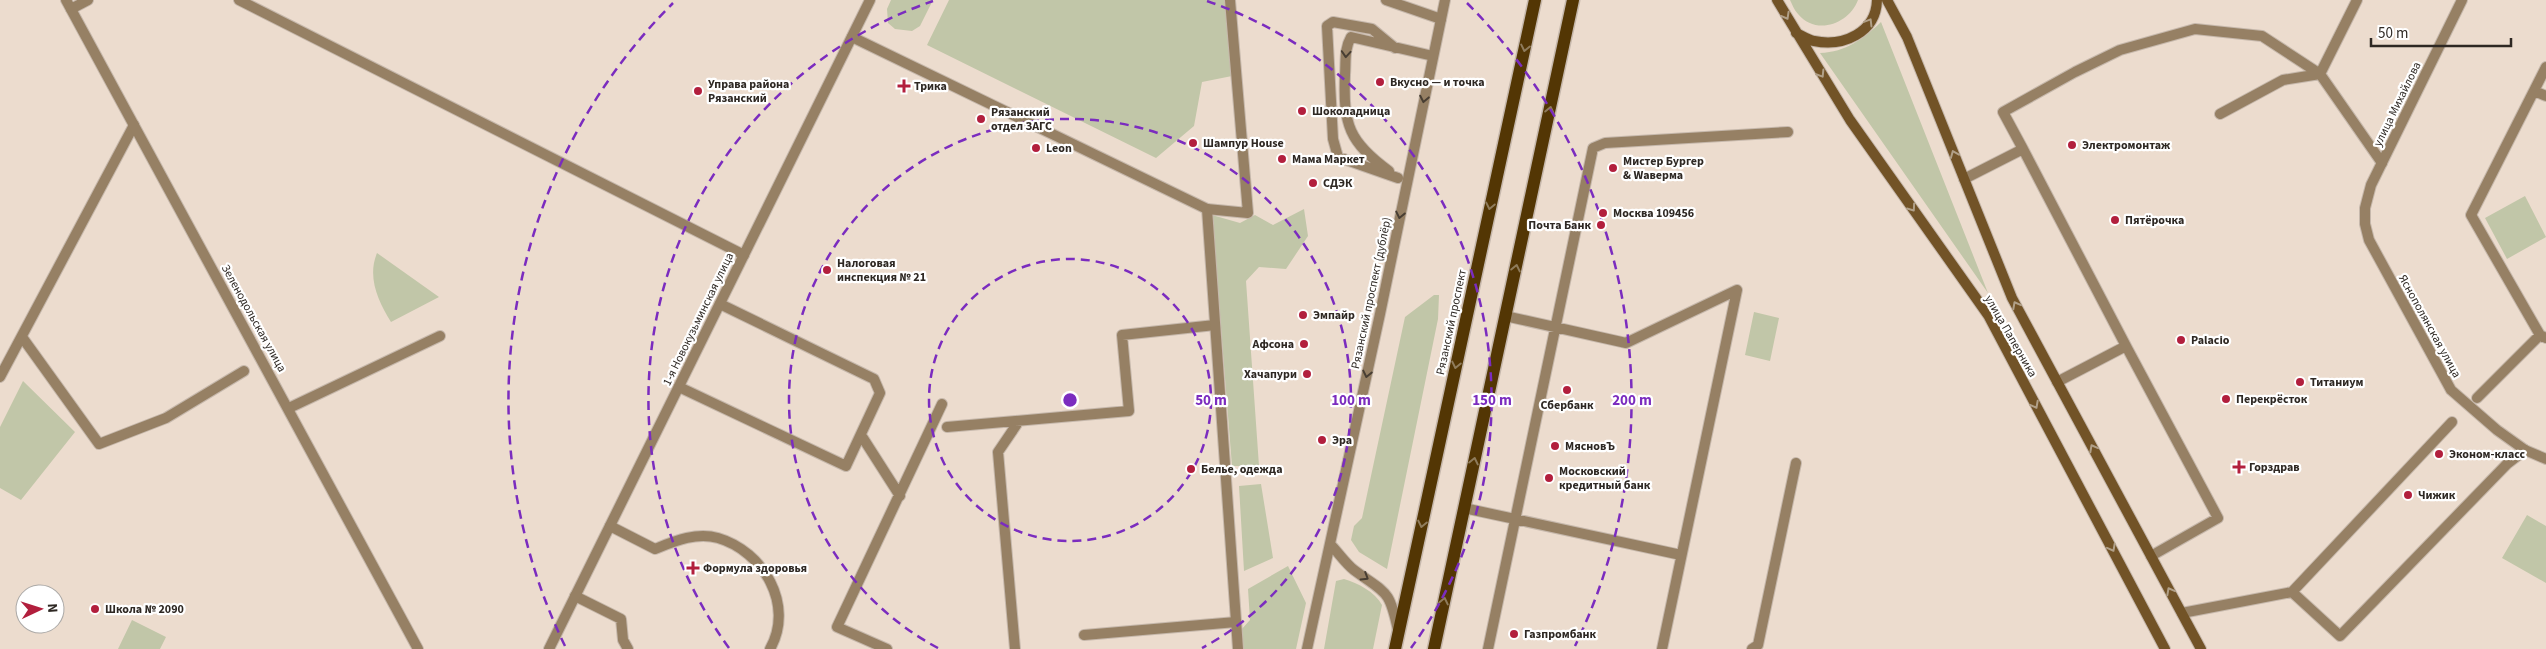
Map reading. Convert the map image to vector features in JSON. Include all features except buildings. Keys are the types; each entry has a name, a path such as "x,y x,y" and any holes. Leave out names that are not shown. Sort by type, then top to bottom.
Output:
{"main road":[{"name":"Рязанский проспект","path":"1395,649 1535,0"},
{"path":"1434,649 1573,0"},
{"name":"улица Паперника","path":"1777,0 1850,120 1988,316 2165,649"},
{"path":"1795,32 1813,41 1837,42 1854,37 1869,25 1877,0"},
{"name":"улица Паперника","path":"1887,0 1907,37 2012,298 2201,649"}],"street":[{"path":"69,5 88,0"},
{"path":"239,0 744,255"},
{"name":"1-я Новокузьминская улица","path":"549,649 870,0"},
{"path":"852,37 1207,209 1248,213 1230,0"},
{"path":"1386,0 1441,18"},
{"name":"Рязанский проспект (дублёр)","path":"1307,649 1403,180 1445,0"},
{"path":"2320,74 2357,0"},
{"name":"улица Михайлова","path":"2369,192 2462,0"},
{"name":"Зеленодольская улица","path":"69,5 418,649"},
{"path":"1395,48 1372,29 1333,22 1327,26 1333,139 1338,157 1403,180"},
{"path":"2151,556 2218,518 2003,112 2120,50 2195,29 2262,36 2320,74 2382,163"},
{"path":"1403,180 1366,154 1348,127 1344,94 1346,46 1352,37 1433,56"},
{"path":"2477,398 2543,337 2471,215 2546,67"},
{"path":"2220,114 2283,80 2320,74"},
{"path":"2534,90 2546,96"},
{"path":"0,377 134,125"},
{"path":"1488,649 1593,148 1605,143 1788,132"},
{"path":"1964,179 2023,149"},
{"name":"Яснополянская улица","path":"2369,192 2365,216 2369,240 2451,390 2468,407 2525,450 2546,459"},
{"path":"1207,209 1238,649"},
{"path":"1505,316 1626,343 1737,290 1662,649"},
{"path":"679,387 846,466 880,394 874,379 720,304"},
{"path":"948,427 1129,411 1122,335 1215,324"},
{"path":"289,408 440,336"},
{"path":"22,337 99,444 166,418 244,371"},
{"path":"2057,382 2126,346"},
{"path":"887,649 838,627 942,404"},
{"path":"1015,649 998,452 1019,421"},
{"path":"2182,613 2292,592 2452,422"},
{"path":"861,435 900,496"},
{"path":"2292,592 2340,636 2525,450"},
{"path":"1752,649 1758,645 1796,463"},
{"path":"1464,508 1682,555"},
{"path":"610,526 655,549 689,536 716,537 742,548 762,567 775,591 779,614 775,641 770,649"},
{"path":"1330,544 1353,569 1377,585 1387,595 1393,609 1398,633"},
{"path":"575,596 621,619 623,640 628,649"},
{"path":"1084,635 1236,622"}],"green space":[{"path":"891,0 933,0 920,26 912,31 895,29 888,23 887,9"},
{"path":"949,0 1224,0 1229,12 1232,76 1202,82 1194,126 1156,158 927,45"},
{"path":"1790,0 1858,0 1854,8 1840,21 1823,26 1805,21 1794,9"},
{"path":"1881,22 1988,293 1820,53 1838,50 1854,44"},
{"path":"2525,196 2546,237 2507,259 2485,218"},
{"path":"1304,209 1308,236 1286,269 1259,267 1246,281 1259,466 1232,466 1212,215 1240,223 1255,215 1273,225"},
{"path":"377,253 439,297 391,322 375,289 373,271"},
{"path":"1434,295 1439,295 1438,319 1387,569 1359,552 1351,540 1354,526 1362,518 1405,317"},
{"path":"1754,312 1779,318 1770,361 1745,355"},
{"path":"23,381 75,432 21,500 0,488 0,427"},
{"path":"1261,484 1273,558 1244,571 1239,486"},
{"path":"2527,515 2546,526 2546,583 2502,558"},
{"path":"1288,566 1306,603 1296,649 1242,649 1240,631 1250,620 1248,589"},
{"path":"1344,579 1366,589 1382,605 1373,649 1324,649 1336,581"},
{"path":"132,620 166,637 160,649 118,649"}],"place":[{"name":"Вкусно — и точка","path":"1380,82"},
{"name":"Трика","path":"904,86"},
{"name":"Управа района Рязанский","path":"698,91"},
{"name":"Шоколадница","path":"1302,111"},
{"name":"Рязанский отдел ЗАГС","path":"981,119"},
{"name":"Шампур House","path":"1193,143"},
{"name":"Электромонтаж","path":"2072,145"},
{"name":"Leon","path":"1036,148"},
{"name":"Мама Маркет","path":"1282,159"},
{"name":"Мистер Бургер & Wаверма","path":"1613,168"},
{"name":"СДЭК","path":"1313,183"},
{"name":"Москва 109456","path":"1603,213"},
{"name":"Пятёрочка","path":"2115,220"},
{"name":"Почта Банк","path":"1601,225"},
{"name":"Налоговая инспекция № 21","path":"827,270"},
{"name":"Эмпайр","path":"1303,315"},
{"name":"Palacio","path":"2181,340"},
{"name":"Афсона","path":"1304,344"},
{"name":"Хачапури","path":"1307,374"},
{"name":"Титаниум","path":"2300,382"},
{"name":"Сбербанк","path":"1567,390"},
{"name":"Перекрёсток","path":"2226,399"},
{"name":"Эра","path":"1322,440"},
{"name":"МясновЪ","path":"1555,446"},
{"name":"Эконом-класс","path":"2439,454"},
{"name":"Горздрав","path":"2239,467"},
{"name":"Белье, одежда","path":"1191,469"},
{"name":"Московский кредитный банк","path":"1549,478"},
{"name":"Чижик","path":"2408,495"},
{"name":"Формула здоровья","path":"693,568"},
{"name":"Школа № 2090","path":"95,609"},
{"name":"Газпромбанк","path":"1514,634"}]}
